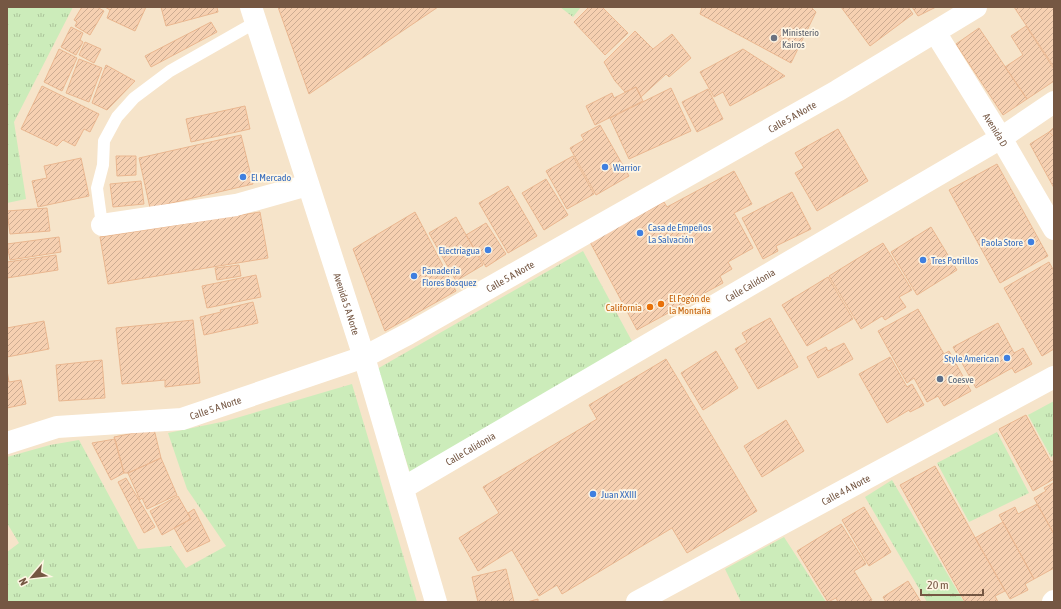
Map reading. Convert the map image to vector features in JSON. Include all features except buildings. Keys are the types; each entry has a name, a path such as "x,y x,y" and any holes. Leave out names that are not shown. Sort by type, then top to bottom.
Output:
{"street":[{"name":"Calle 5 A Norte","path":"7,443 57,426 182,419 364,357 415,330 830,95 976,7"},
{"name":"Avenida 5 A Norte","path":"254,15 364,357 436,602"},
{"name":"Avenida D","path":"935,32 1002,138 1054,229"},
{"name":"Calle Calidonia","path":"403,488 1002,138 1054,102"},
{"path":"102,224 236,205 308,185"},
{"name":"Calle 4 A Norte","path":"637,602 1054,377"}],"lane":[{"path":"102,224 97,188 104,165 104,141 117,117 134,98 170,71 254,15"}],"shaded area":[{"path":"7,7 1054,7 1054,602 7,602"}],"green space":[{"path":"7,7 73,7 14,122 26,199 7,203"},
{"path":"560,7 581,7 573,17"},
{"path":"583,251 634,345 411,476 377,369"},
{"path":"352,384 417,602 7,602 7,552 19,543 7,523 7,457 50,445 79,440 138,549 171,546 186,568 226,546 187,489 168,433 226,421"},
{"path":"1054,401 1054,455 1051,457 1028,415"},
{"path":"997,432 1029,493 969,522 937,463"},
{"path":"892,480 964,602 927,602 865,497"},
{"path":"784,537 826,602 741,602 725,569"}],"place":[{"name":"Ministerio Kairos","path":"774,38"},
{"name":"Warrior","path":"605,167"},
{"name":"El Mercado","path":"243,177"},
{"name":"Casa de Empeños La Salvación","path":"640,233"},
{"name":"Paola Store","path":"1031,242"},
{"name":"Electriagua","path":"488,250"},
{"name":"Tres Potrillos","path":"923,260"},
{"name":"Panadería Flores Bosquez","path":"414,276"},
{"name":"El Fogón de la Montaña","path":"661,304"},
{"name":"California","path":"650,307"},
{"name":"Style American","path":"1007,358"},
{"name":"Coesve","path":"940,379"},
{"name":"Juan XXIII","path":"593,494"}]}
